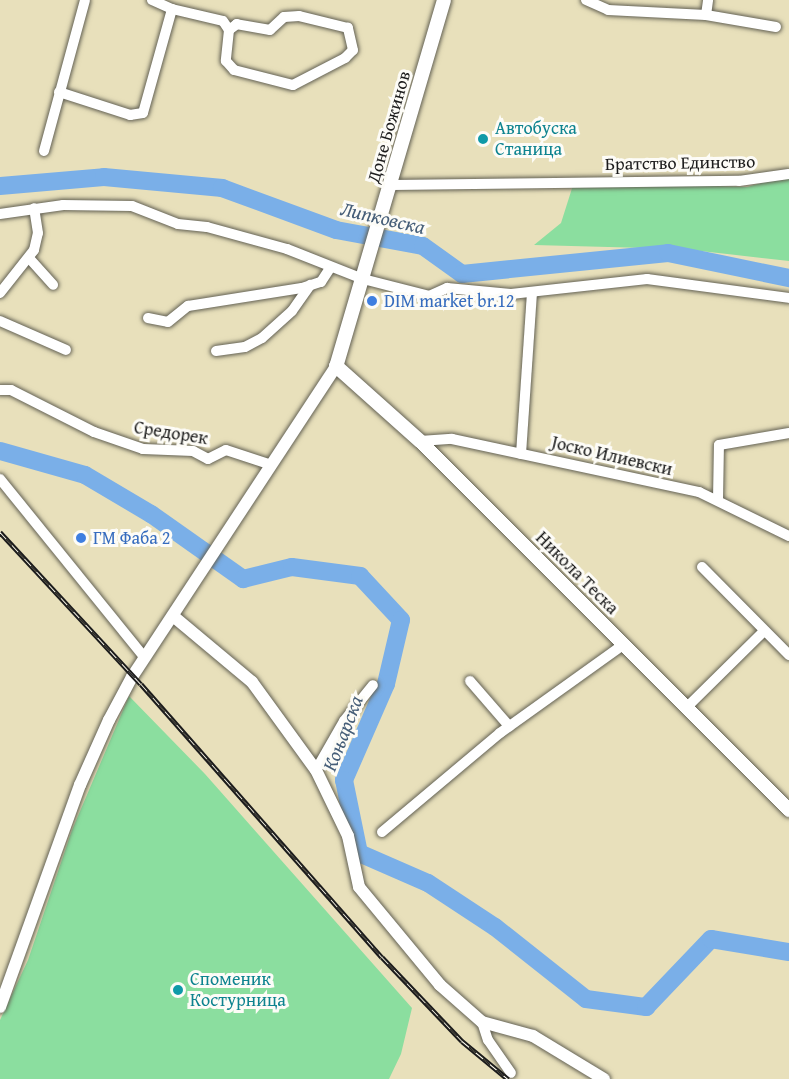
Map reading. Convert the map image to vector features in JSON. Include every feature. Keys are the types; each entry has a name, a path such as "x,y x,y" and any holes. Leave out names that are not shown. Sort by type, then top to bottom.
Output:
{"main road":[{"name":"Доне Божинов","path":"336,366 392,185 444,0"},
{"name":"Никола Теска","path":"336,366 420,441 686,708 786,803"}],"street":[{"path":"44,151 85,0"},
{"path":"152,0 172,9 223,21 230,30 226,61 234,70 293,85 345,58 353,50 348,28 330,21 291,15 270,30 243,24 230,30"},
{"path":"586,0 608,10 706,15 776,27"},
{"path":"706,15 708,0"},
{"path":"59,92 130,116 143,113 172,9"},
{"name":"Братство Единство","path":"392,185 739,181 789,174"},
{"path":"0,214 63,205 143,208 178,224 207,227 287,249 363,279 429,296 447,288 532,293 647,279 789,298"},
{"path":"0,293 29,258 38,233 34,208"},
{"path":"29,258 53,285"},
{"path":"148,318 168,322 188,306 269,295 321,282 330,267"},
{"path":"216,351 245,347 262,338 292,311 310,285"},
{"path":"521,454 532,293"},
{"path":"0,321 66,350"},
{"path":"0,1007 4,986 80,785 109,720 145,658 336,366"},
{"name":"Средорек","path":"0,390 11,390 94,432 143,449 193,451 208,459 226,450 272,465"},
{"path":"718,500 719,445 789,433"},
{"name":"Јоско Илиевски","path":"420,441 442,438 699,492 789,536"},
{"path":"0,479 145,658"},
{"path":"702,567 789,655"},
{"path":"173,616 252,682 316,770 348,836 359,887 440,985 482,1022 533,1036 604,1079"},
{"path":"686,708 764,631"},
{"path":"382,832 509,726 623,645"},
{"path":"470,681 509,726"},
{"path":"316,770 344,721 373,685"},
{"path":"482,1022 488,1040 511,1073"}],"green space":[{"path":"789,175 789,261 683,249 534,245 561,223 574,182 747,187"},
{"path":"129,696 205,774 412,1008 401,1054 389,1079 0,1079 0,1020 28,960 72,830"}],"waterway":[{"name":"Липковска","path":"0,186 104,177 222,188 336,230 423,246 462,274 668,253 789,278"},
{"name":"Коњарска","path":"0,451 85,475 151,514 243,579 292,567 360,576 401,620 386,684 344,780 359,853 428,883 495,927 586,999 646,1007 711,939 789,952"}],"railway":[{"path":"0,532 141,684 382,957 462,1041 508,1079"}],"place":[{"name":"Автобуска Станица","path":"483,139"},
{"name":"DIM market br.12","path":"372,301"},
{"name":"ГМ Фаба 2","path":"81,538"},
{"name":"Споменик Костурница","path":"178,990"}]}
